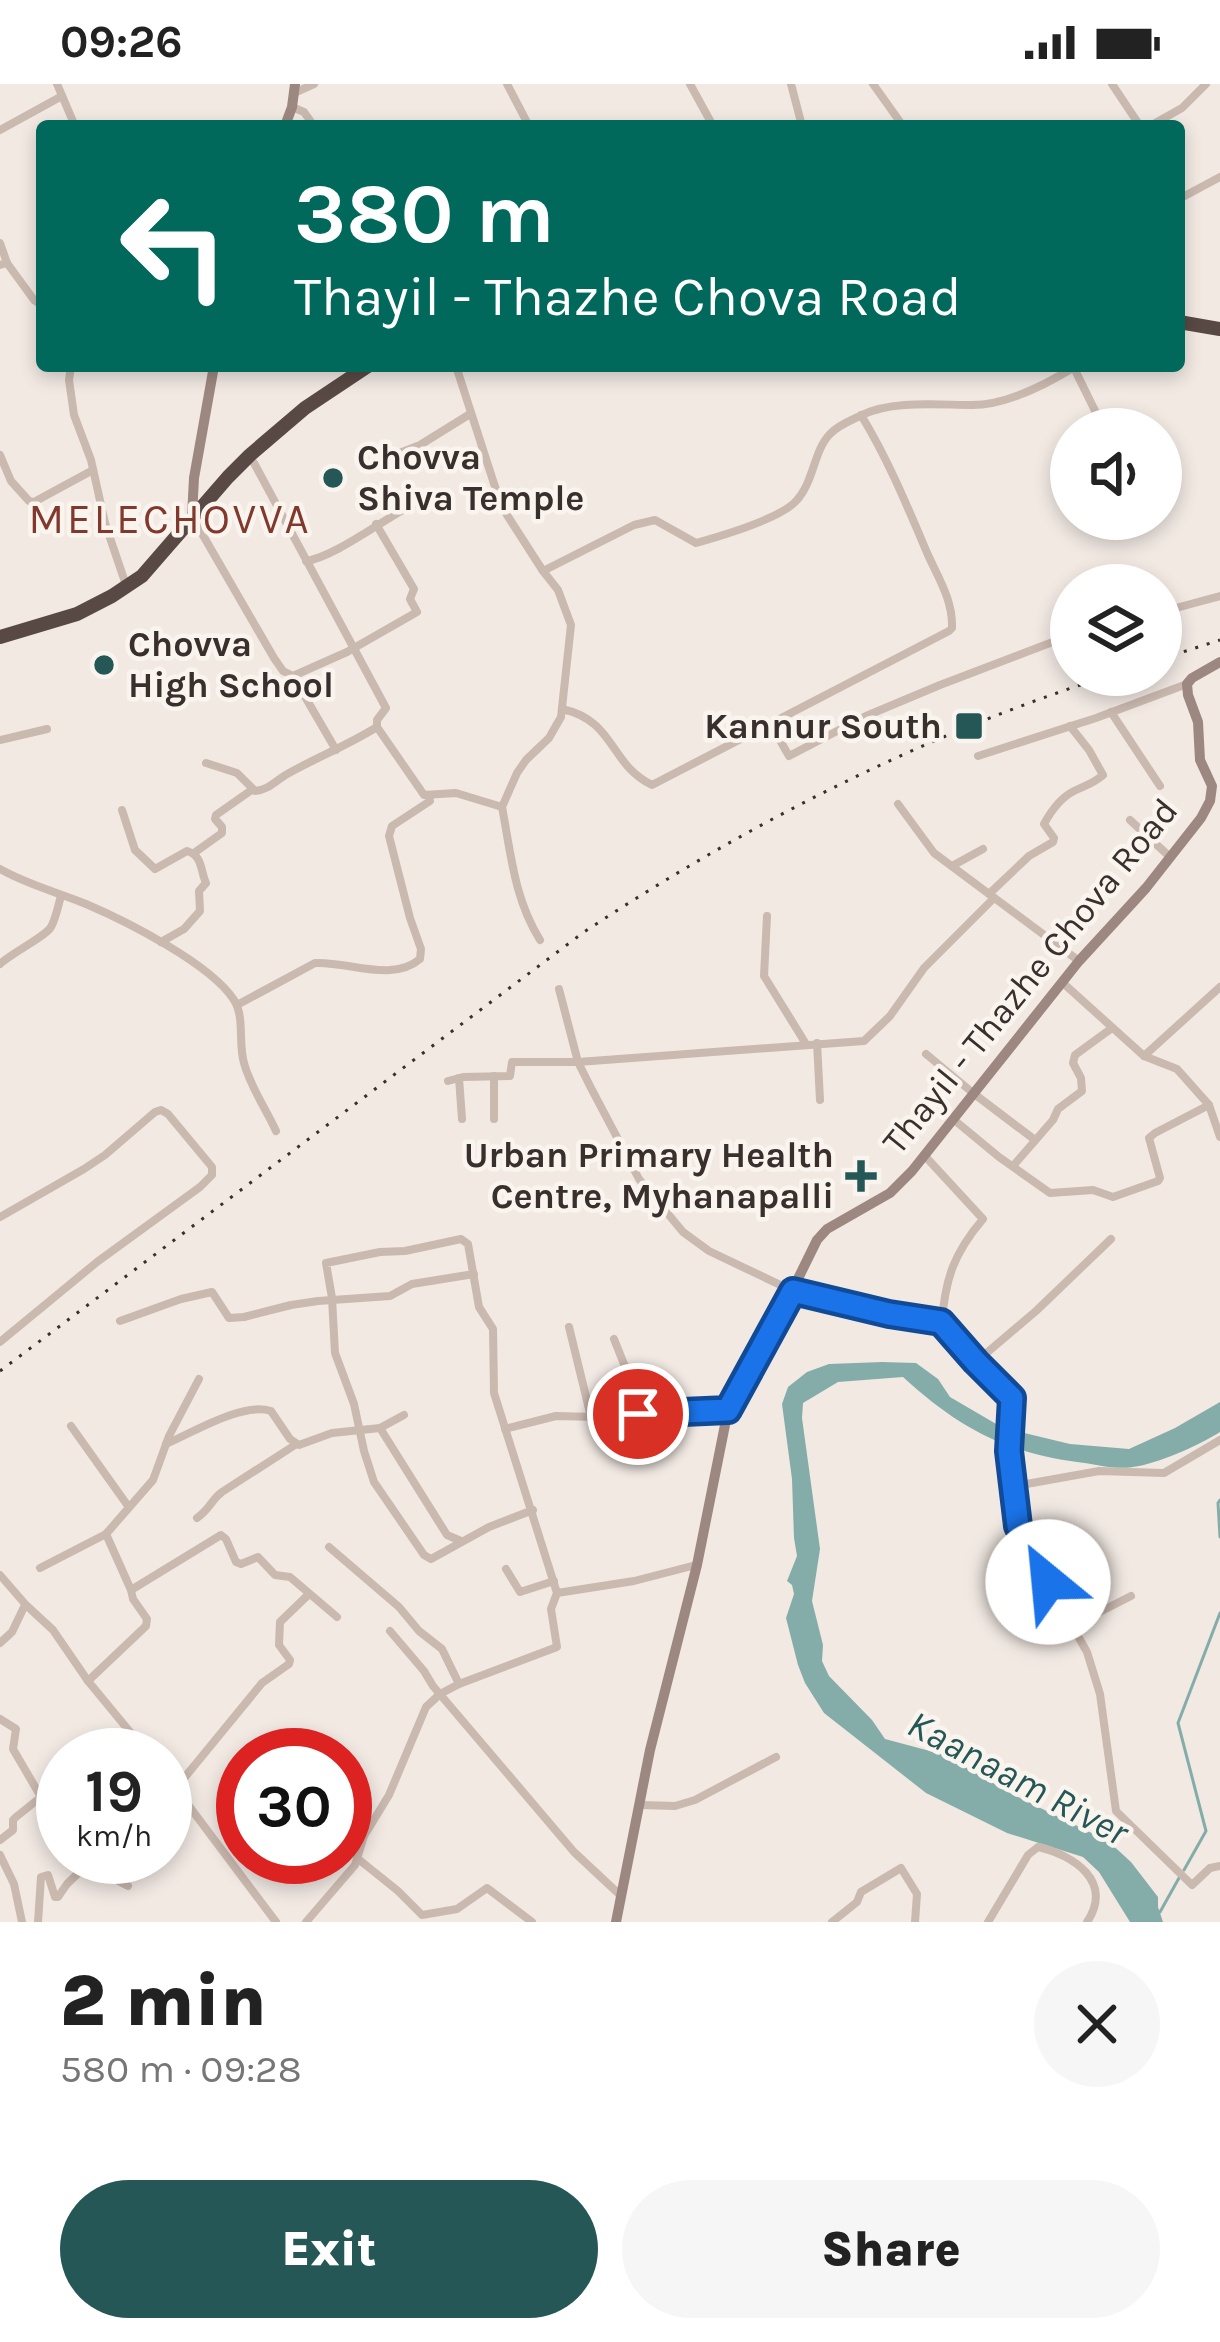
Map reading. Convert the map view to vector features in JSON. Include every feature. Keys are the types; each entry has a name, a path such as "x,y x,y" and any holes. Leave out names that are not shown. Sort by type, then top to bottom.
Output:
{"highway":[{"path":"1185,323 1220,329"},
{"path":"0,641 77,614 142,576 214,494 305,408 359,372"},
{"path":"252,459 320,405 374,372"}],"street":[{"path":"56,84 72,120"},
{"path":"287,120 295,88 314,84"},
{"path":"507,84 526,120"},
{"path":"690,84 709,120"},
{"path":"790,84 800,120"},
{"path":"873,84 899,120"},
{"path":"1112,84 1135,120"},
{"path":"1161,120 1182,108 1206,84"},
{"path":"0,130 62,96"},
{"path":"292,107 310,120"},
{"path":"1185,196 1220,176"},
{"path":"0,243 3,264 36,301"},
{"path":"70,372 74,415 126,586"},
{"path":"213,372 194,478 192,518 274,658 292,676 336,749"},
{"path":"458,372 507,515 557,590 571,625 557,726 526,760 502,807 522,906 540,940"},
{"path":"543,571 634,525 655,520 696,543 776,516 800,497 830,434 873,410 998,401 1065,372"},
{"path":"1077,372 1094,408"},
{"path":"389,457 429,440 470,414"},
{"path":"562,709 590,718 626,766 652,785 952,628 948,601 923,537 861,415"},
{"path":"0,454 11,481 34,502 94,470"},
{"path":"252,459 386,708 376,727 420,791 456,793 502,807"},
{"path":"194,478 205,492 214,494"},
{"path":"307,561 414,504"},
{"path":"292,676 417,612 410,599 414,589 376,524"},
{"path":"1182,606 1220,596"},
{"path":"770,723 789,756 866,716 1050,643"},
{"path":"979,756 1187,684 1220,662"},
{"name":"Thayil - Thazhe Chova Road","path":"616,1922 728,1410 817,1240 827,1229 890,1192 924,1155 1201,818 1212,786 1199,760 1198,722 1187,684"},
{"path":"1112,712 1160,786"},
{"path":"448,1081 510,1076 512,1062 578,1062 864,1041 991,896 1029,856 1053,842 1044,824 1060,801 1103,775 1070,726"},
{"path":"206,764 237,773 253,789 263,791 376,727"},
{"path":"0,740 47,729"},
{"path":"122,810 135,850 154,869 184,852 194,853 222,833 216,815 253,789"},
{"path":"237,1005 315,963 397,969 420,959 389,836 392,826 430,801 429,795"},
{"path":"898,804 934,853 1079,961"},
{"path":"1130,820 1170,857"},
{"path":"952,866 983,849"},
{"path":"160,942 184,928 200,911 198,896 206,883 194,853"},
{"path":"0,869 160,942 229,993 237,1005 244,1064 276,1131"},
{"path":"0,964 50,930 61,896"},
{"path":"767,916 764,976 812,1044 820,1100"},
{"path":"1063,983 1144,1056 1177,1069 1209,1105 1220,1137"},
{"path":"1144,1056 1220,987"},
{"path":"559,989 578,1062 639,1179 683,1232 724,1259 793,1291 941,1322 1012,1398 1009,1451 1018,1526 1087,1652 1100,1694 1116,1811 1192,1885 1220,1865"},
{"path":"1013,1166 1054,1120 1058,1109 1082,1091 1072,1063 1076,1055 1112,1028"},
{"path":"926,1054 1035,1140"},
{"path":"494,1076 494,1118"},
{"path":"459,1078 462,1119"},
{"path":"953,1119 1049,1193 1093,1190 1112,1198 1160,1178 1149,1138 1209,1105"},
{"path":"0,1217 94,1162 161,1110 212,1167 212,1175 188,1196 97,1262 0,1342"},
{"path":"924,1155 982,1219 950,1270 941,1322"},
{"path":"372,1822 397,1778 426,1707 459,1684 557,1647 551,1609 557,1593 532,1510 494,1393 493,1329 479,1307 468,1244 461,1239 326,1263 335,1353 374,1482 424,1556 431,1559 532,1510"},
{"path":"976,1362 1111,1239"},
{"path":"120,1321 212,1292 229,1318 244,1317 290,1305 390,1296 412,1284 474,1274"},
{"path":"569,1327 591,1417"},
{"path":"614,1339 643,1412"},
{"path":"40,1568 106,1534 153,1480 199,1379"},
{"path":"166,1444 212,1422 264,1408 296,1444"},
{"path":"505,1429 556,1416 728,1410"},
{"path":"197,1518 209,1510 215,1497 296,1444 332,1433 380,1428 404,1414"},
{"path":"71,1426 128,1506"},
{"path":"380,1428 447,1535 462,1542"},
{"path":"1015,1486 1099,1471 1164,1473 1220,1440"},
{"path":"88,1681 146,1626 147,1619 133,1600 106,1534"},
{"path":"131,1590 220,1535 236,1562 258,1556 271,1571 290,1577 337,1617"},
{"path":"329,1547 442,1649 459,1684"},
{"path":"557,1593 697,1565"},
{"path":"506,1568 520,1592 554,1581"},
{"path":"0,1575 53,1630 127,1728"},
{"path":"192,1768 262,1683 289,1664 279,1645 280,1622 308,1595"},
{"path":"1071,1622 1131,1596"},
{"path":"0,1643 12,1632 26,1605"},
{"path":"390,1631 574,1852 620,1895"},
{"path":"0,1719 16,1729 13,1749 41,1797 16,1816 13,1829 0,1840"},
{"path":"641,1804 675,1806 695,1800 776,1757"},
{"path":"192,1809 276,1922"},
{"path":"988,1922 1028,1855 1038,1847 1080,1868 1095,1885 1097,1904 1087,1922"},
{"path":"0,1855 22,1922"},
{"path":"832,1922 857,1902 861,1892 901,1868 917,1894 915,1922"},
{"path":"372,1870 422,1915 457,1910 488,1888 532,1922"},
{"path":"38,1922 40,1884"},
{"path":"50,1884 55,1898 67,1884"},
{"path":"124,1884 128,1886"},
{"path":"306,1922 339,1884"}],"water":[{"path":"916,1363 938,1379 950,1397 1003,1428 1070,1444 1129,1449 1220,1402 1220,1432 1166,1458 1119,1468 1051,1458 1004,1444 943,1410 903,1377 838,1382 803,1403 820,1549 812,1601 829,1676 885,1739 945,1755 1108,1841 1158,1897 1163,1922 1130,1922 1099,1872 1083,1857 1007,1833 926,1793 824,1713 805,1683 786,1618 794,1594 787,1581 797,1556 782,1404 788,1387 807,1372 829,1364"}],"waterway":[{"path":"1220,1500 1220,1537"},
{"path":"1184,1870 1206,1831 1178,1723 1220,1613"},
{"path":"1160,1912 1179,1878"}],"railway":[{"path":"1182,652 1220,640"},
{"path":"0,1371 584,932 646,892 838,785 1050,696"}],"place":[{"name":"Chovva Shiva Temple","path":"333,478"},
{"name":"Chovva High School","path":"104,665"},
{"name":"Kannur South","path":"969,726"},
{"name":"Urban Primary Health Centre, Myhanapalli","path":"861,1176"}],"district":[{"name":"MELECHOVVA","path":"170,519"}],"route":[{"path":"638,1414 728,1410 793,1291 941,1322 1012,1398 1009,1451 1018,1526 1048,1582"}],"water label":[{"name":"Kaanaam River","path":"1018,1778"}]}
